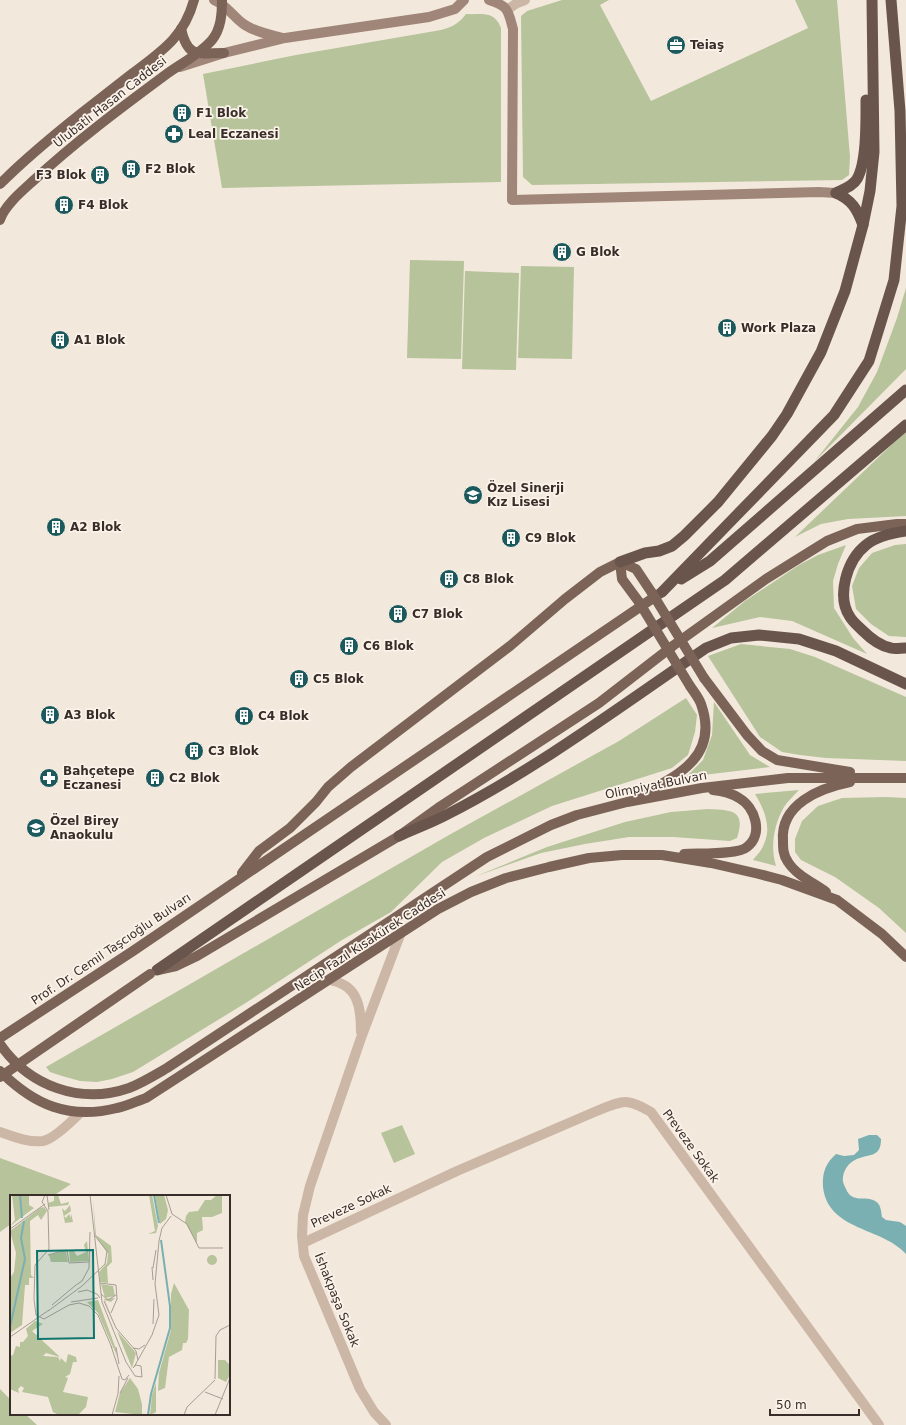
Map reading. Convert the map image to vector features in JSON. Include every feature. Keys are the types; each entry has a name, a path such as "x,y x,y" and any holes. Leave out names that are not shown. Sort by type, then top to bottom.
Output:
{"highway":[{"path":"620,562 672,546 718,502 772,436 787,414 821,352 845,291 863,225 870,191 874,152 872,0"},
{"path":"657,593 834,415 869,361 894,280 902,206 900,111 891,0"},
{"path":"836,193 850,186 857,179 861,170 866,124 868,59 872,38"},
{"path":"836,193 847,198 854,206 863,225"},
{"path":"657,593 710,561 906,390"},
{"path":"154,972 725,580 906,425"},
{"path":"906,531 884,536 866,545 852,562 846,576 844,606 850,618 870,639 890,648 906,648"},
{"path":"399,836 445,816 484,794 563,746 706,648 732,638 759,635 799,639 836,651 906,684"}],"main road":[{"name":"Ulubatlı Hasan Caddesi","path":"0,184 20,164 73,120 160,54 182,29 194,0"},
{"path":"174,69 224,53 285,38 429,17 455,9 464,0"},
{"path":"489,0 500,3 507,10 512,29 512,200 803,192 836,193"},
{"name":"Ulubatlı Hasan Caddesi","path":"0,220 15,198 49,166 96,128 212,40 220,24 219,1"},
{"path":"219,1 245,25 258,32 285,38"},
{"path":"182,29 184,41 189,49 196,53 224,53"},
{"path":"0,1077 154,972 176,966 197,956 399,836 438,808 599,703 680,641 766,579 798,558 827,541 857,529 906,524"},
{"path":"620,562 636,569 657,593 704,678 747,735 762,751 777,760 876,777"},
{"path":"620,562 622,579 639,602 701,703 706,721 704,744 690,765 670,780 627,802"},
{"path":"237,880 259,851 290,828 316,802 328,787 351,767 510,646 565,599 600,572 620,562"},
{"name":"Prof. Dr. Cemil Taşcıoğlu Bulvarı","path":"0,1038 133,951 657,593"},
{"path":"837,900 793,869 787,861 784,853 783,837 785,826 797,804 808,796 836,785 876,777"},
{"name":"Olimpiyat Bulvarı","path":"432,893 487,857 551,825 577,815 627,802 702,788 788,778 906,778"},
{"path":"662,855 735,852 747,848 755,838 755,820 750,807 740,798 729,793 702,788"},
{"name":"Necip Fazıl Kısakürek Caddesi","path":"0,1071 13,1084 38,1100 58,1108 80,1113 118,1108 146,1098 438,909 471,892 506,878 589,858 622,855 662,855 711,863 782,880 837,900 882,934 906,957"},
{"name":"Necip Fazıl Kısakürek Caddesi","path":"0,1044 15,1063 39,1080 61,1090 77,1094 92,1094 110,1093 130,1088 167,1068 432,893"}],"street":[{"path":"507,10 525,0"},
{"name":"İshakpaşa Sokak","path":"386,1425 374,1412 360,1389 304,1256 302,1243 303,1216 310,1186 361,1038 400,935"},
{"path":"330,980 342,984 350,989 358,1003 361,1021 361,1038"},
{"name":"Preveze Sokak","path":"302,1243 457,1171 599,1110 621,1102 636,1103 651,1112 879,1425"},
{"path":"0,1132 22,1140 43,1141 59,1132 80,1113"}],"green space":[{"path":"562,0 609,0 600,5 651,101 808,28 795,0 837,0 850,157 849,175 842,180 532,185 523,177 521,16 527,11"},
{"path":"466,14 482,14 491,16 495,18 501,28 501,182 222,188 203,74 296,55 441,30 449,28 461,20"},
{"path":"410,260 464,261 461,359 407,358"},
{"path":"521,266 574,267 572,359 518,358"},
{"path":"465,271 519,273 516,370 462,369"},
{"path":"906,288 906,369 814,462 858,407 877,372 897,318"},
{"path":"906,431 906,516 848,519 821,524 795,537"},
{"path":"906,544 906,637 889,636 871,624 856,609 852,586 859,568 872,553 895,545"},
{"path":"846,545 833,581 834,608 853,638 867,654 792,621 760,617 712,628 745,601 799,565 818,555"},
{"path":"741,644 790,649 815,657 906,697 906,761 826,758 800,755 782,752 760,737 708,656"},
{"path":"686,698 697,715 695,732 688,755 672,768 552,806 484,838 442,862 391,912 342,940 244,1004 133,1072 97,1082 80,1081 62,1076 50,1072 46,1067 449,835 619,741"},
{"path":"714,702 750,755 770,767 686,777 703,760 712,735"},
{"path":"799,790 784,807 775,828 773,851 776,866 753,860 763,846 767,831 766,818 755,794"},
{"path":"842,798 906,798 906,933 879,908 835,877 801,860 795,852 795,839 802,821 818,806"},
{"path":"708,809 724,810 735,813 740,822 737,838 730,841 673,837 629,837 541,853 474,877 547,847 625,822 671,812"},
{"path":"402,1125 415,1154 394,1163 381,1133"},
{"path":"0,1158 71,1184 54,1195 10,1195 10,1225 0,1232"},
{"path":"0,1389 10,1399 10,1415 26,1415 37,1425 0,1425"}],"water":[{"path":"869,1135 877,1135 881,1139 879,1150 876,1153 855,1160 851,1163 844,1171 843,1183 849,1194 855,1198 871,1199 877,1202 882,1217 886,1220 900,1222 906,1226 906,1254 896,1245 884,1238 857,1227 845,1220 835,1212 827,1201 823,1182 827,1164 836,1154 844,1156 854,1155 859,1150 858,1139"}],"place":[{"name":"Teiaş","path":"676,45"},
{"name":"F1 Blok","path":"182,113"},
{"name":"Leal Eczanesi","path":"174,134"},
{"name":"F2 Blok","path":"131,169"},
{"name":"F3 Blok","path":"100,175"},
{"name":"F4 Blok","path":"64,205"},
{"name":"G Blok","path":"562,252"},
{"name":"Work Plaza","path":"727,328"},
{"name":"A1 Blok","path":"60,340"},
{"name":"Özel Sinerji Kız Lisesi","path":"473,495"},
{"name":"A2 Blok","path":"56,527"},
{"name":"C9 Blok","path":"511,538"},
{"name":"C8 Blok","path":"449,579"},
{"name":"C7 Blok","path":"398,614"},
{"name":"C6 Blok","path":"349,646"},
{"name":"C5 Blok","path":"299,679"},
{"name":"A3 Blok","path":"50,715"},
{"name":"C4 Blok","path":"244,716"},
{"name":"C3 Blok","path":"194,751"},
{"name":"Bahçetepe Eczanesi","path":"49,778"},
{"name":"C2 Blok","path":"155,778"},
{"name":"Özel Birey Anaokulu","path":"36,828"}]}
